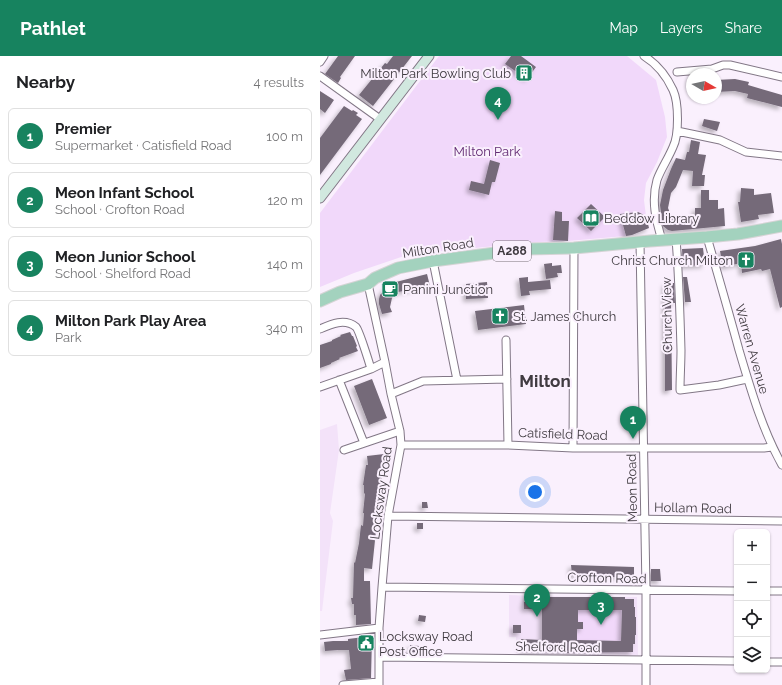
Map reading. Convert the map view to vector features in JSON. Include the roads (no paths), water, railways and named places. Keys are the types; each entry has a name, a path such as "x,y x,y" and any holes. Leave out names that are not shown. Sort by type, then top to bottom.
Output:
{"main road":[{"path":"320,198 429,56"},
{"name":"Milton Road","path":"320,301 346,290 368,284 375,278 398,268 434,261 526,249 574,248 662,240 708,238 782,226"}],"street":[{"path":"320,62 324,56"},
{"path":"644,56 653,58 665,76 674,92 678,114 674,146 657,181 654,199 656,218 662,240"},
{"path":"676,72 712,69 723,65 730,65 782,77"},
{"path":"320,76 380,119"},
{"path":"677,131 720,140 746,152 782,156"},
{"name":"Warren Avenue","path":"708,238 762,424 782,465"},
{"name":"Church View","path":"676,239 679,286 680,390 719,385 748,379"},
{"name":"Meon Road","path":"640,242 646,590 646,685"},
{"path":"573,448 574,248"},
{"path":"434,261 457,380"},
{"name":"Locksway Road","path":"368,284 400,431 401,445 388,516 379,628 378,683"},
{"path":"320,329 332,323 341,322 351,324 357,328 371,369"},
{"path":"506,340 508,445"},
{"path":"320,387 371,369 385,362"},
{"path":"391,394 423,381 506,378"},
{"path":"339,380 364,443"},
{"path":"344,450 400,431"},
{"name":"Catisfield Road","path":"401,445 508,445 573,448 772,447"},
{"name":"Hollam Road","path":"388,516 782,521"},
{"name":"Crofton Road","path":"382,587 734,591"},
{"path":"770,591 782,592"},
{"path":"320,635 379,628"},
{"name":"Shelford Road","path":"379,657 734,661"},
{"path":"770,662 782,662"},
{"path":"343,685 378,683"}],"place":[{"name":"Milton Park Bowling Club","path":"524,73"},
{"name":"Milton Park Play Area","path":"498,120"},
{"name":"Beddow Library","path":"591,218"},
{"name":"Christ Church Milton","path":"746,260"},
{"name":"Panini Junction","path":"390,289"},
{"name":"St. James Church","path":"500,316"},
{"name":"Premier","path":"633,439"},
{"name":"Meon Infant School","path":"537,617"},
{"name":"Meon Junior School","path":"601,625"},
{"name":"Locksway Road Post Office","path":"366,643"}],"district":[{"name":"Milton","path":"545,381"}],"park label":[{"name":"Milton Park","path":"487,151"}]}
